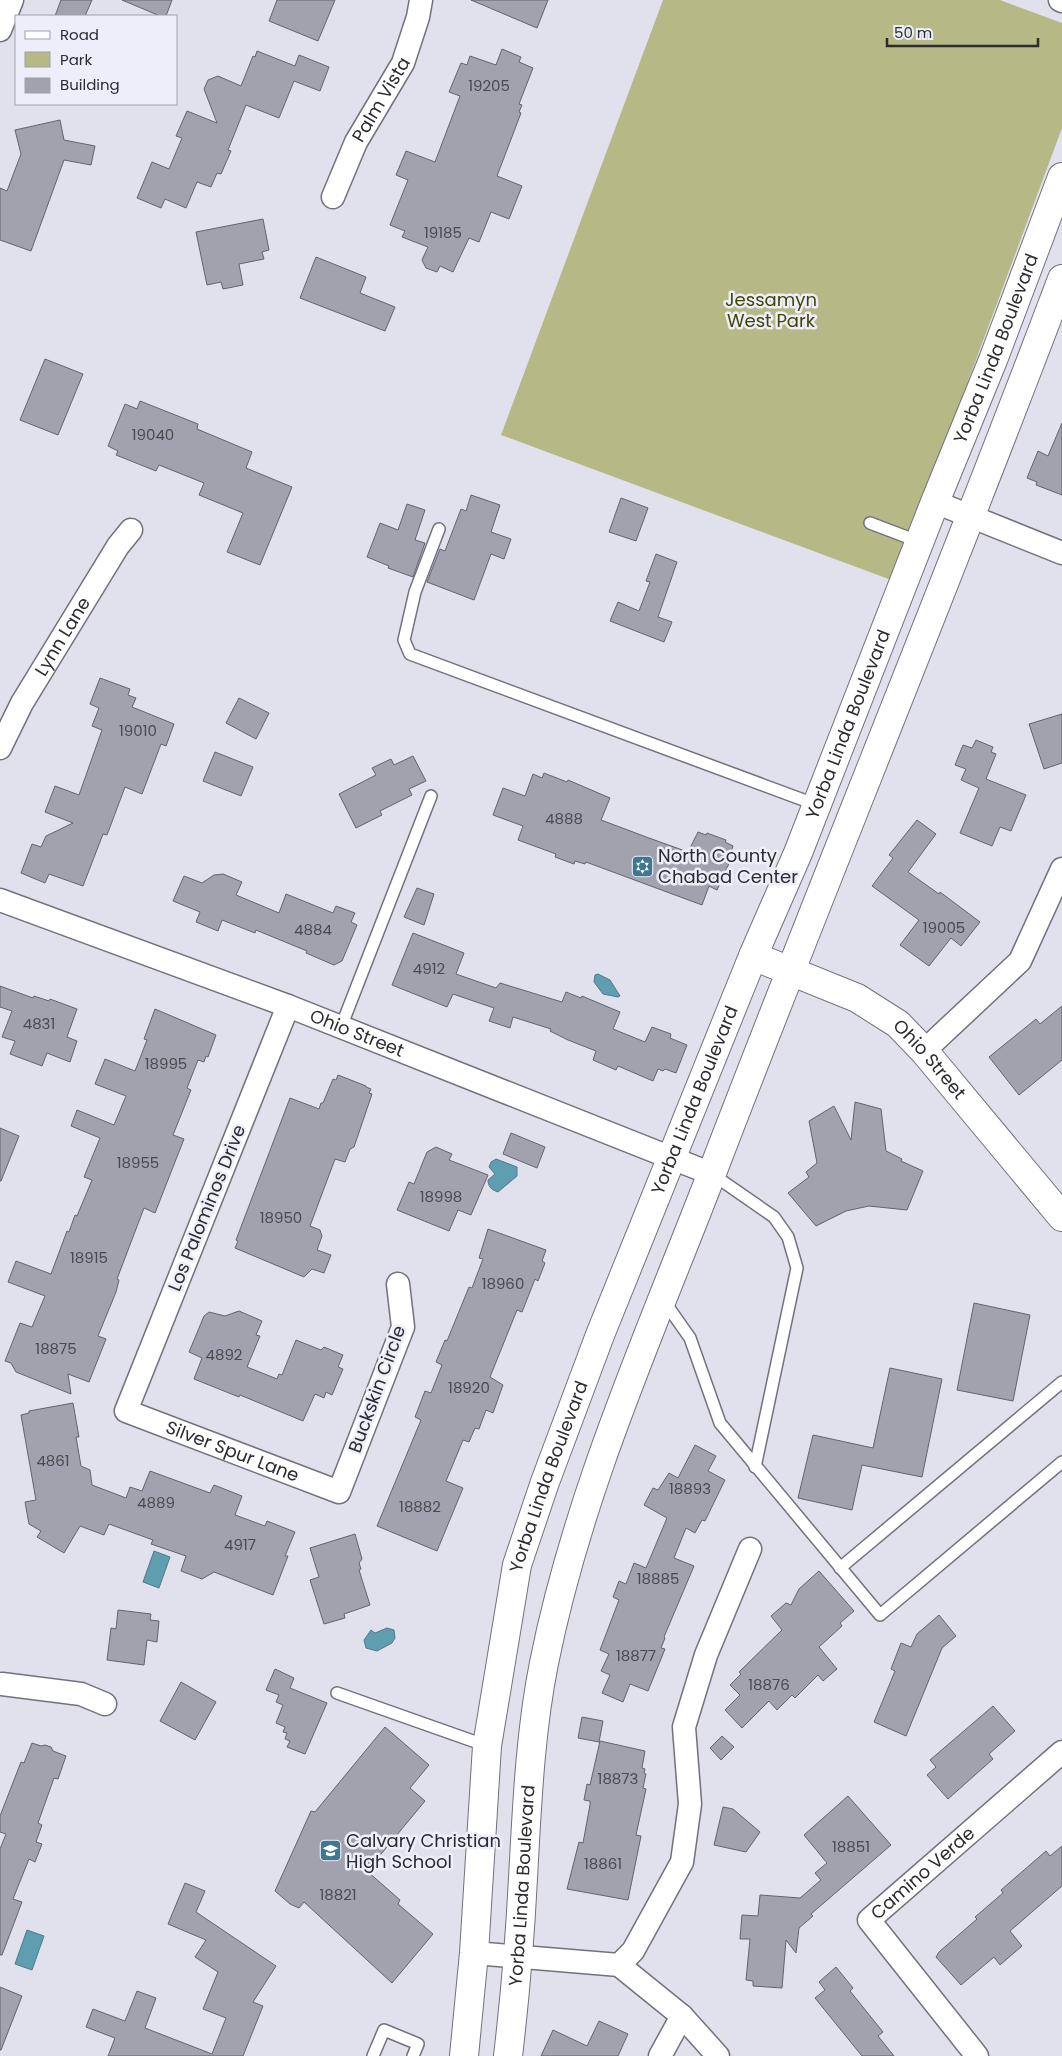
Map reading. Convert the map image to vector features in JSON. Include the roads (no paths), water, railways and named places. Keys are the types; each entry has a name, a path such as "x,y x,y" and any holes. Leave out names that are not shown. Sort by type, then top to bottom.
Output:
{"main road":[{"name":"Yorba Linda Boulevard","path":"464,2056 474,1954 487,1746 517,1565 545,1482 600,1335 753,956 817,806 935,502 993,360 1062,177"},
{"name":"Yorba Linda Boulevard","path":"508,2056 519,1957 530,1757 543,1665 560,1594 590,1492 712,1174 1062,280"},
{"name":"Ohio Street","path":"753,956 857,998 898,1024 924,1051 1062,1217"}],"street":[{"path":"0,30 12,0"},
{"name":"Palm Vista","path":"333,197 356,142 402,63 418,17 420,0"},
{"path":"935,502 1062,553"},
{"name":"Lynn Lane","path":"0,748 22,703 118,546 130,530"},
{"path":"924,1051 1020,961 1062,869"},
{"name":"Ohio Street","path":"0,900 288,1006 712,1174"},
{"name":"Los Palominos Drive","path":"126,1411 288,1006"},
{"name":"Buckskin Circle","path":"339,1492 403,1327 398,1284"},
{"name":"Silver Spur Lane","path":"126,1411 339,1492"},
{"path":"619,1965 633,1951 682,1862 690,1804 684,1727 706,1655 750,1549"},
{"path":"4,1679 81,1694 105,1704"},
{"name":"Camino Verde","path":"977,2056 869,1920 1062,1752"},
{"path":"474,1954 619,1965 682,2016 718,2056"},
{"path":"660,2056 682,2016"}],"lane":[{"path":"870,523 920,542"},
{"path":"439,529 415,592 404,640 410,654 817,806"},
{"path":"341,1027 431,796"},
{"path":"712,1174 774,1217 788,1237 797,1268 756,1467"},
{"path":"663,1300 690,1338 720,1424 880,1615 1062,1462"},
{"path":"840,1568 1062,1382"},
{"path":"337,1693 487,1746"},
{"path":"373,2056 384,2030 418,2044 413,2056"}],"water":[{"path":"598,974 610,980 620,996 603,994 594,982 595,975"},
{"path":"496,1159 517,1167 517,1176 498,1192 491,1188 488,1180 495,1174 489,1167 491,1162"},
{"path":"154,1551 170,1557 159,1588 143,1582"},
{"path":"387,1628 394,1630 395,1638 392,1643 377,1651 366,1648 364,1640 371,1630 375,1633"},
{"path":"27,1930 44,1936 32,1970 15,1964"}],"place":[{"name":"North County Chabad Center","path":"642,866"},
{"name":"Calvary Christian High School","path":"330,1851"}],"park label":[{"name":"Jessamyn West Park","path":"771,310"}]}
